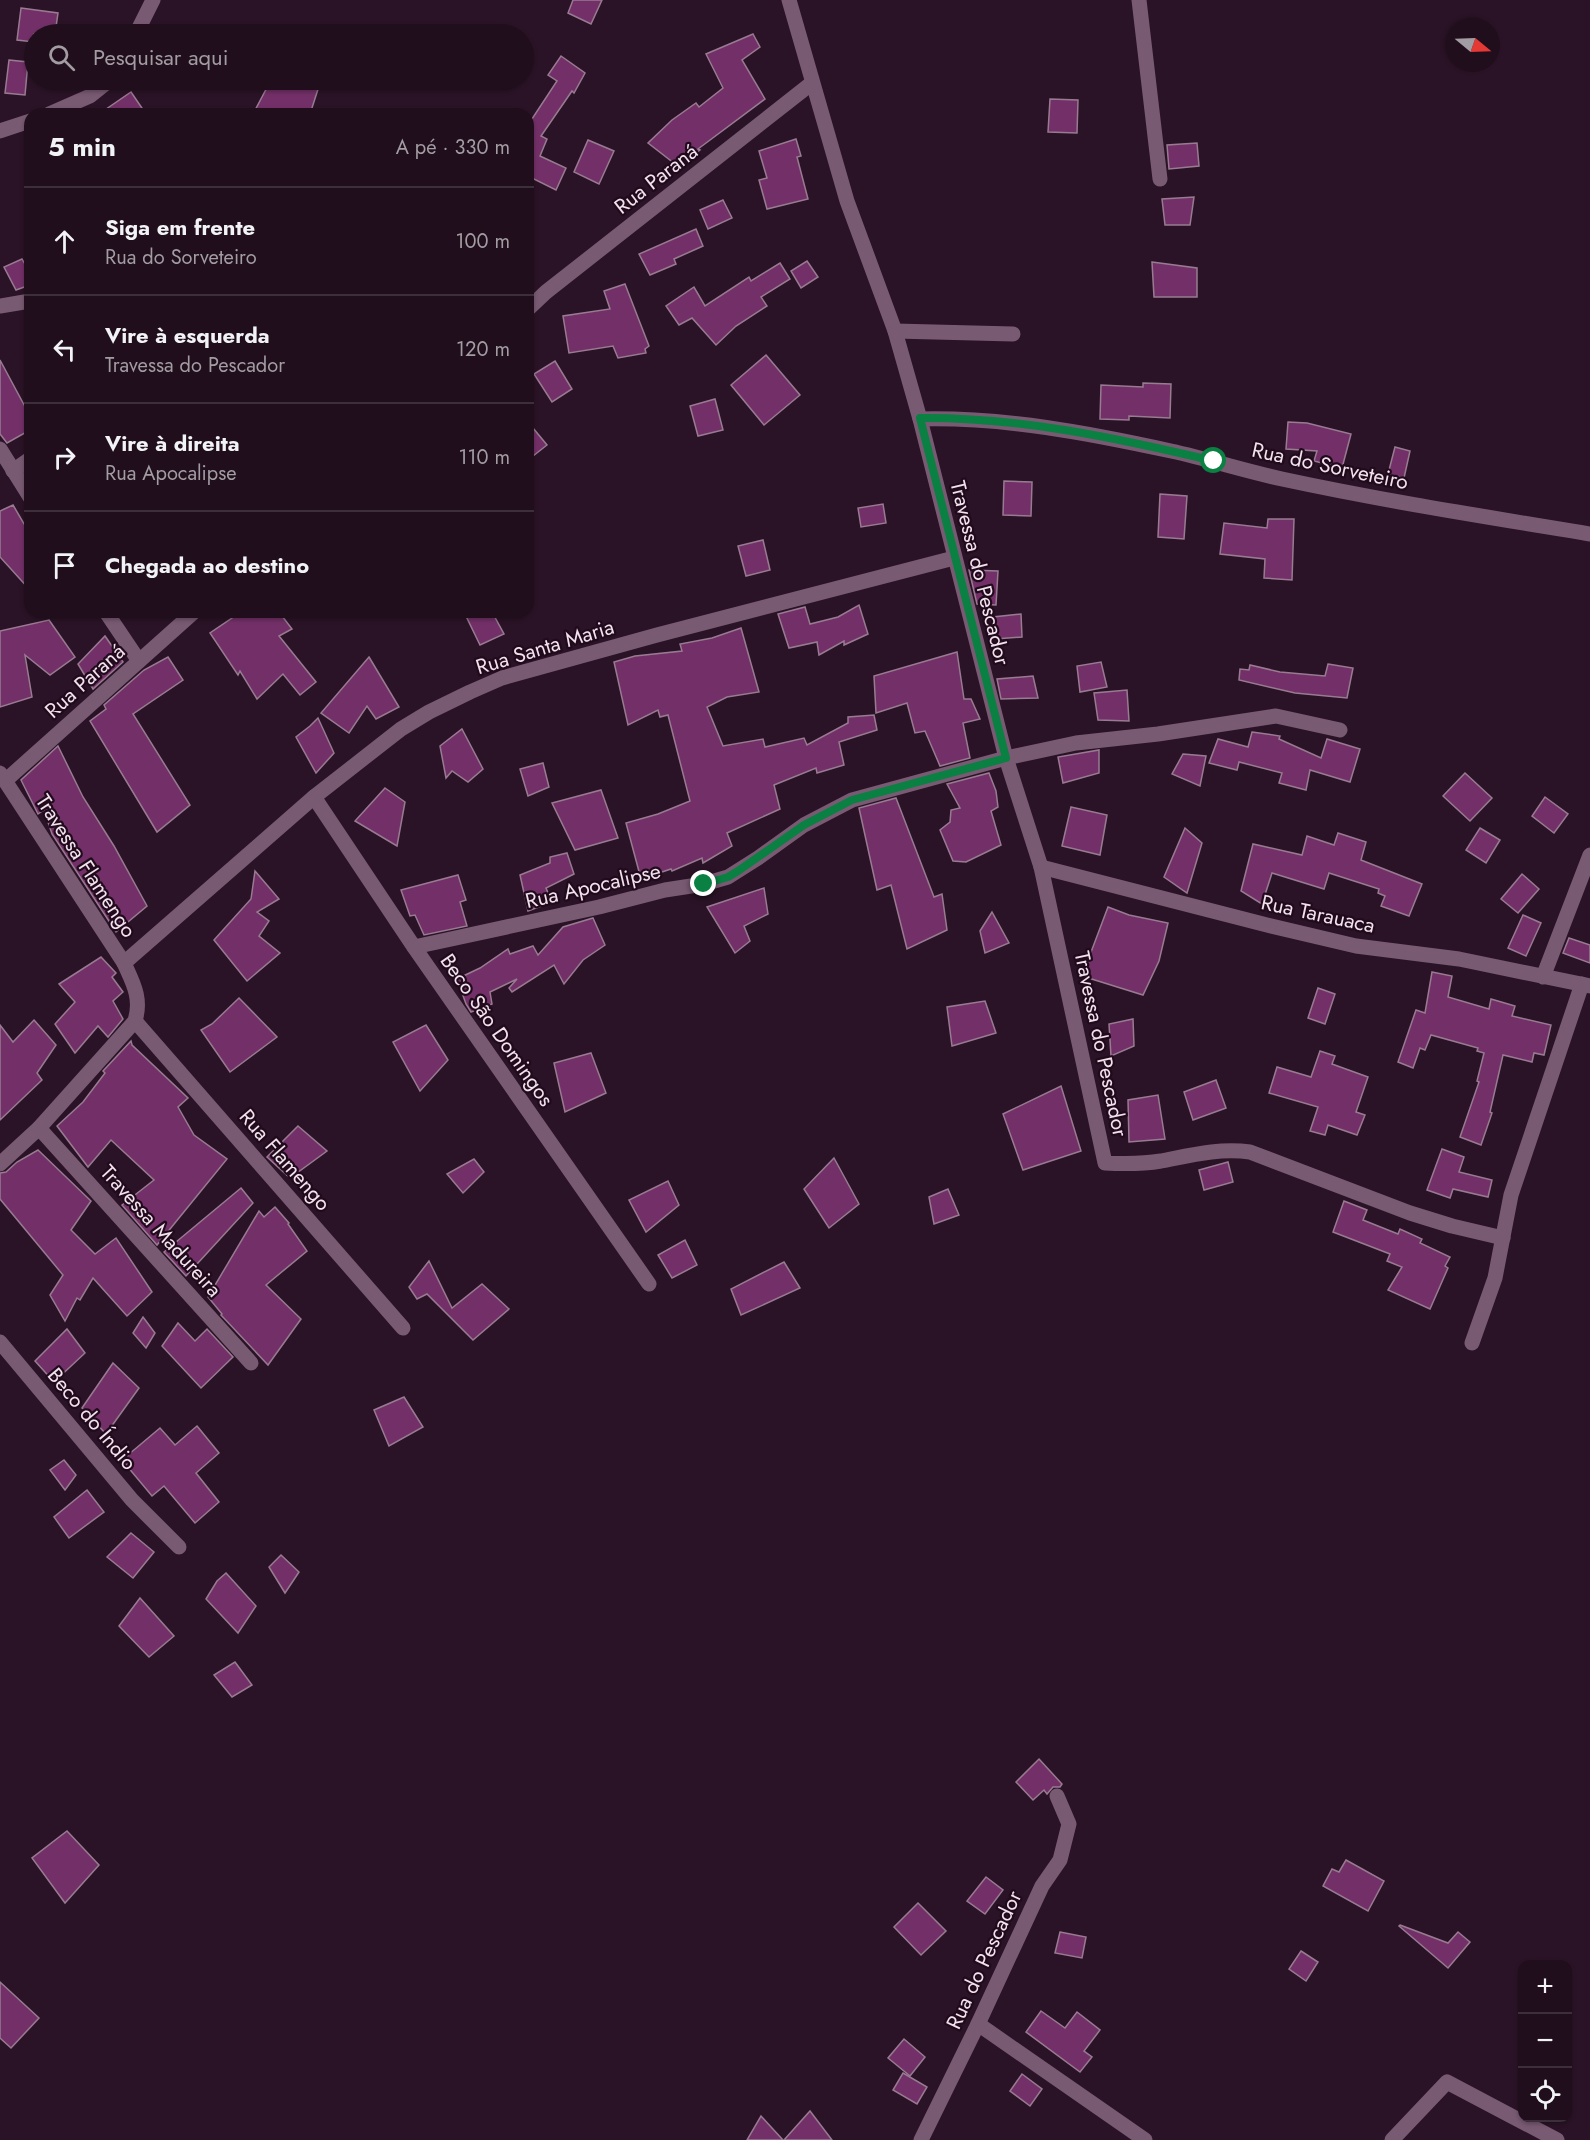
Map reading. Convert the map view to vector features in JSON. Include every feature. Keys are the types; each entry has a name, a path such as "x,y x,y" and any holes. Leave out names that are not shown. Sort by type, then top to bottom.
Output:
{"street":[{"path":"141,24 153,0"},
{"name":"Travessa do Pescador","path":"789,0 847,201 895,331 920,418 1006,758 1041,867 1105,1163 1160,1161 1199,1152 1232,1150 1250,1152 1410,1213 1503,1238"},
{"path":"1139,0 1160,179"},
{"name":"Rua Paraná","path":"534,303 812,83"},
{"path":"63,108 90,96 97,90"},
{"path":"0,131 24,123"},
{"path":"0,306 24,302"},
{"path":"895,331 1013,334"},
{"name":"Rua do Sorveteiro","path":"920,418 958,418 1031,424 1171,451 1334,490 1416,506 1590,534"},
{"path":"0,449 24,488"},
{"path":"13,471 24,463"},
{"name":"Rua Santa Maria","path":"124,963 314,797 401,729 429,712 502,678 954,558"},
{"path":"110,618 139,661"},
{"name":"Rua Paraná","path":"2,777 187,618"},
{"name":"Rua Apocalipse","path":"414,947 728,877 759,858 804,825 852,800 1006,758 1076,743 1158,734 1276,716 1340,730"},
{"name":"Travessa Flamengo","path":"2,777 124,963 134,984 138,1004 135,1021"},
{"name":"Beco São Domingos","path":"314,797 414,947 649,1284"},
{"path":"1543,977 1590,855"},
{"name":"Rua Tarauaca","path":"1041,867 1356,946 1459,959 1586,985"},
{"path":"1472,1343 1495,1278 1511,1195 1586,985"},
{"path":"0,1164 39,1128 135,1021"},
{"name":"Rua Flamengo","path":"135,1021 403,1328"},
{"name":"Travessa Madureira","path":"39,1128 251,1363"},
{"name":"Beco do Índio","path":"0,1342 132,1500 179,1547"},
{"name":"Rua do Pescador","path":"921,2140 1042,1886 1060,1860 1069,1824 1057,1796"},
{"path":"978,2024 1145,2140"},
{"path":"1392,2140 1447,2082 1557,2140"}],"building":[{"path":"573,0 602,0 591,24 568,13"},
{"path":"21,8 58,13 56,24 24,24 24,41 17,40"},
{"path":"753,34 760,47 742,60 765,99 698,149 700,150 679,167 648,143 672,120 696,103 699,107 723,88 706,54"},
{"path":"561,56 585,73 574,93 572,91 541,136 547,139 540,156 566,168 556,190 534,179 534,116 557,81 548,75"},
{"path":"9,60 24,62 25,95 5,93"},
{"path":"266,90 318,90 312,108 256,108"},
{"path":"131,92 142,108 108,108"},
{"path":"1050,99 1078,100 1077,133 1048,132"},
{"path":"796,139 801,156 797,157 808,199 767,209 759,180 767,178 759,151"},
{"path":"588,140 614,151 599,184 574,172"},
{"path":"1197,143 1199,166 1169,169 1167,145"},
{"path":"1194,197 1190,225 1165,225 1162,199"},
{"path":"723,200 732,218 708,229 700,210"},
{"path":"696,229 703,246 674,259 676,264 650,275 639,254"},
{"path":"22,259 24,287 16,290 4,267"},
{"path":"807,261 818,277 801,288 791,271"},
{"path":"1152,262 1197,268 1197,297 1154,297"},
{"path":"780,263 790,279 761,297 767,306 736,326 716,345 692,318 679,325 666,306 694,287 705,306 749,277 751,281"},
{"path":"625,284 649,346 645,349 646,353 618,358 613,346 569,353 563,316 610,309 604,291"},
{"path":"766,355 800,395 764,425 731,385"},
{"path":"0,360 24,405 24,433 7,443 0,434"},
{"path":"555,361 572,389 552,402 534,374"},
{"path":"1143,383 1171,384 1170,418 1129,416 1129,420 1100,419 1101,385 1143,387"},
{"path":"715,399 723,430 698,436 690,406"},
{"path":"1288,422 1307,423 1351,434 1342,468 1314,461 1317,451 1286,449"},
{"path":"534,429 547,445 534,455"},
{"path":"1395,447 1410,451 1404,478 1388,474"},
{"path":"1004,481 1032,482 1031,516 1003,515"},
{"path":"1160,494 1187,496 1184,539 1158,537"},
{"path":"883,504 886,523 861,527 858,508"},
{"path":"13,505 24,524 24,583 0,557 0,511"},
{"path":"1268,519 1294,519 1292,580 1264,578 1265,559 1220,554 1224,523 1267,528"},
{"path":"763,540 770,570 746,576 738,546"},
{"path":"969,570 998,571 996,605 977,604"},
{"path":"859,605 868,634 844,645 844,641 819,655 817,642 789,648 778,614 805,607 810,624 838,617"},
{"path":"1021,614 1022,637 995,639 993,617"},
{"path":"232,618 284,618 292,629 279,636 316,682 300,695 283,674 257,699 240,671 238,675 210,633"},
{"path":"467,618 495,618 504,634 480,645"},
{"path":"49,620 75,657 50,675 25,655 32,697 0,707 0,631"},
{"path":"741,628 759,692 727,697 707,707 723,746 763,739 765,747 804,738 807,745 848,723 848,717 874,715 877,730 839,742 844,765 817,773 816,768 774,785 780,809 727,833 732,846 703,863 702,858 672,871 671,869 641,879 626,823 658,814 690,801 668,715 660,717 658,710 628,725 614,662 635,656 682,651 680,644 712,638"},
{"path":"105,636 123,662 93,689 78,664"},
{"path":"957,652 964,699 971,699 980,719 963,723 970,758 940,766 925,731 915,733 907,703 876,713 874,676"},
{"path":"168,657 183,680 133,714 190,805 157,832 90,721 106,709 104,705 144,670"},
{"path":"369,657 399,707 376,719 367,706 349,733 321,713"},
{"path":"1101,662 1107,687 1080,692 1077,666"},
{"path":"1328,664 1353,668 1347,698 1295,693 1239,680 1240,669 1249,670 1250,665 1280,672 1325,676"},
{"path":"1033,676 1038,698 1001,699 997,679"},
{"path":"1127,690 1129,721 1098,720 1094,693"},
{"path":"318,718 334,753 316,773 296,737"},
{"path":"462,729 483,769 468,782 452,771 446,778 440,746"},
{"path":"1252,732 1280,736 1279,739 1321,758 1327,739 1360,749 1350,782 1310,770 1306,790 1279,783 1282,773 1239,762 1237,770 1209,763 1218,739 1248,747"},
{"path":"58,746 83,797 114,846 147,906 116,932 52,834 44,810 38,814 21,780"},
{"path":"1099,750 1099,773 1063,783 1058,757"},
{"path":"1183,754 1206,756 1200,786 1172,774"},
{"path":"543,763 549,787 528,796 520,769"},
{"path":"989,773 996,791 998,807 991,811 1001,845 966,862 953,861 940,830 950,822 951,810 960,808 947,784"},
{"path":"1465,773 1492,798 1470,821 1443,796"},
{"path":"385,788 405,802 397,846 355,821"},
{"path":"601,790 618,838 575,850 552,803"},
{"path":"1545,797 1568,814 1554,833 1532,816"},
{"path":"896,798 934,897 942,894 947,930 907,949 891,885 877,890 859,808"},
{"path":"1071,807 1107,815 1100,855 1062,846"},
{"path":"1185,828 1202,843 1187,893 1164,877"},
{"path":"1480,828 1500,840 1486,863 1466,850"},
{"path":"1338,833 1366,842 1361,860 1422,884 1409,916 1381,906 1385,896 1378,893 1379,889 1329,873 1324,889 1272,873 1262,904 1241,891 1253,844 1302,855 1307,836 1334,845"},
{"path":"567,853 574,874 546,888 552,902 528,911 520,875 550,863 550,857"},
{"path":"255,871 279,899 257,912 269,921 259,936 280,953 247,981 214,940 251,899"},
{"path":"1522,874 1539,889 1518,913 1501,899"},
{"path":"458,875 466,900 460,902 467,926 424,935 415,915 410,916 401,890"},
{"path":"764,888 768,914 744,926 750,941 735,953 707,907"},
{"path":"1108,907 1129,915 1168,923 1159,961 1143,995 1082,976"},
{"path":"992,912 1009,943 985,953 980,931"},
{"path":"1523,915 1541,923 1526,956 1508,948"},
{"path":"593,918 605,945 583,960 564,984 554,965 512,992 509,988 517,979 490,992 492,1004 471,1012 457,979 480,968 508,949 510,954 533,946 538,955 563,927"},
{"path":"1569,938 1590,945 1590,963 1563,953"},
{"path":"101,957 116,973 112,977 123,992 113,1001 123,1019 108,1037 98,1026 75,1053 55,1024 75,1002 59,984"},
{"path":"1432,972 1452,976 1448,997 1489,1009 1491,999 1515,1006 1512,1016 1551,1025 1544,1055 1534,1053 1532,1062 1503,1055 1490,1112 1492,1113 1481,1145 1460,1137 1479,1082 1477,1081 1484,1053 1477,1051 1478,1048 1431,1035 1425,1050 1420,1048 1413,1068 1398,1062 1416,1010 1425,1013"},
{"path":"1318,988 1335,994 1325,1024 1308,1018"},
{"path":"239,998 277,1037 230,1072 201,1030 212,1024"},
{"path":"985,1001 996,1033 952,1046 947,1007"},
{"path":"1133,1019 1134,1046 1111,1056 1109,1024"},
{"path":"34,1020 56,1045 37,1073 42,1080 0,1120 0,1025 13,1042"},
{"path":"426,1025 448,1060 420,1091 393,1042"},
{"path":"131,1041 132,1045 188,1098 178,1107 194,1135 227,1159 157,1245 122,1205 154,1180 111,1140 88,1167 57,1126 83,1102 105,1073 103,1071"},
{"path":"1320,1051 1335,1056 1332,1064 1368,1077 1356,1112 1365,1115 1357,1135 1328,1125 1325,1135 1310,1131 1318,1107 1269,1093 1277,1067 1311,1077"},
{"path":"591,1053 606,1093 565,1112 554,1063"},
{"path":"1216,1080 1226,1108 1193,1120 1184,1092"},
{"path":"1061,1086 1081,1151 1023,1170 1003,1114"},
{"path":"1158,1095 1165,1139 1129,1142 1128,1100"},
{"path":"298,1126 327,1151 290,1178 267,1157"},
{"path":"1442,1149 1464,1157 1459,1172 1492,1180 1488,1197 1453,1189 1450,1198 1427,1190"},
{"path":"38,1150 91,1201 71,1230 95,1254 116,1238 152,1292 127,1316 93,1278 80,1300 77,1298 65,1321 50,1295 63,1275 0,1199 0,1173 6,1172 17,1162"},
{"path":"834,1158 859,1204 829,1228 804,1189"},
{"path":"474,1159 484,1172 463,1193 447,1174"},
{"path":"1228,1162 1233,1182 1204,1190 1199,1170"},
{"path":"668,1181 679,1205 646,1232 629,1200"},
{"path":"241,1188 253,1203 186,1276 164,1252"},
{"path":"948,1189 959,1215 934,1224 929,1197"},
{"path":"1344,1201 1367,1210 1363,1220 1398,1234 1400,1229 1422,1239 1420,1243 1450,1257 1445,1266 1448,1268 1430,1309 1388,1290 1402,1267 1387,1261 1390,1254 1333,1232"},
{"path":"275,1207 289,1223 307,1251 266,1285 301,1319 268,1365 221,1315 208,1297 259,1211 264,1217"},
{"path":"685,1240 697,1265 672,1278 658,1255"},
{"path":"429,1261 452,1308 482,1284 509,1309 473,1340 427,1294 417,1299 409,1287"},
{"path":"784,1262 800,1288 741,1315 731,1289"},
{"path":"143,1317 155,1333 146,1348 133,1333"},
{"path":"178,1323 195,1341 207,1329 233,1357 201,1388 162,1346"},
{"path":"67,1329 85,1353 54,1382 35,1361"},
{"path":"113,1363 139,1388 106,1434 82,1408"},
{"path":"404,1397 423,1427 389,1446 374,1410"},
{"path":"197,1426 219,1453 196,1473 219,1502 195,1523 164,1486 152,1496 122,1460 160,1428 175,1445"},
{"path":"64,1460 76,1475 65,1490 50,1470"},
{"path":"87,1490 104,1512 69,1538 54,1517"},
{"path":"131,1533 154,1552 133,1578 107,1557"},
{"path":"281,1555 299,1572 285,1593 269,1567"},
{"path":"226,1573 256,1606 238,1633 206,1599 217,1581"},
{"path":"140,1598 174,1636 149,1657 119,1626"},
{"path":"235,1662 252,1685 232,1697 214,1675"},
{"path":"1039,1759 1062,1784 1060,1787 1053,1787 1047,1794 1044,1790 1033,1800 1016,1782"},
{"path":"67,1831 99,1865 65,1903 32,1858"},
{"path":"1346,1860 1384,1881 1368,1911 1323,1886 1332,1869 1339,1872"},
{"path":"986,1877 1003,1890 985,1914 967,1901"},
{"path":"918,1903 946,1931 921,1955 894,1927"},
{"path":"1400,1925 1448,1943 1458,1932 1470,1942 1448,1968"},
{"path":"1060,1932 1086,1937 1082,1958 1055,1953"},
{"path":"1301,1951 1318,1962 1306,1981 1289,1969"},
{"path":"0,1982 39,2018 11,2048 0,2038"},
{"path":"1041,2011 1065,2028 1077,2012 1100,2030 1084,2051 1092,2057 1080,2072 1026,2032"},
{"path":"904,2039 925,2057 910,2076 888,2058"},
{"path":"903,2073 927,2087 917,2104 893,2090"},
{"path":"1022,2074 1042,2089 1030,2106 1010,2091"},
{"path":"810,2111 832,2140 784,2140"},
{"path":"761,2116 783,2140 747,2140"}],"route":[{"path":"704,884 728,877 759,858 804,825 852,800 1006,758 920,418 958,418 1031,424 1214,461"}]}
